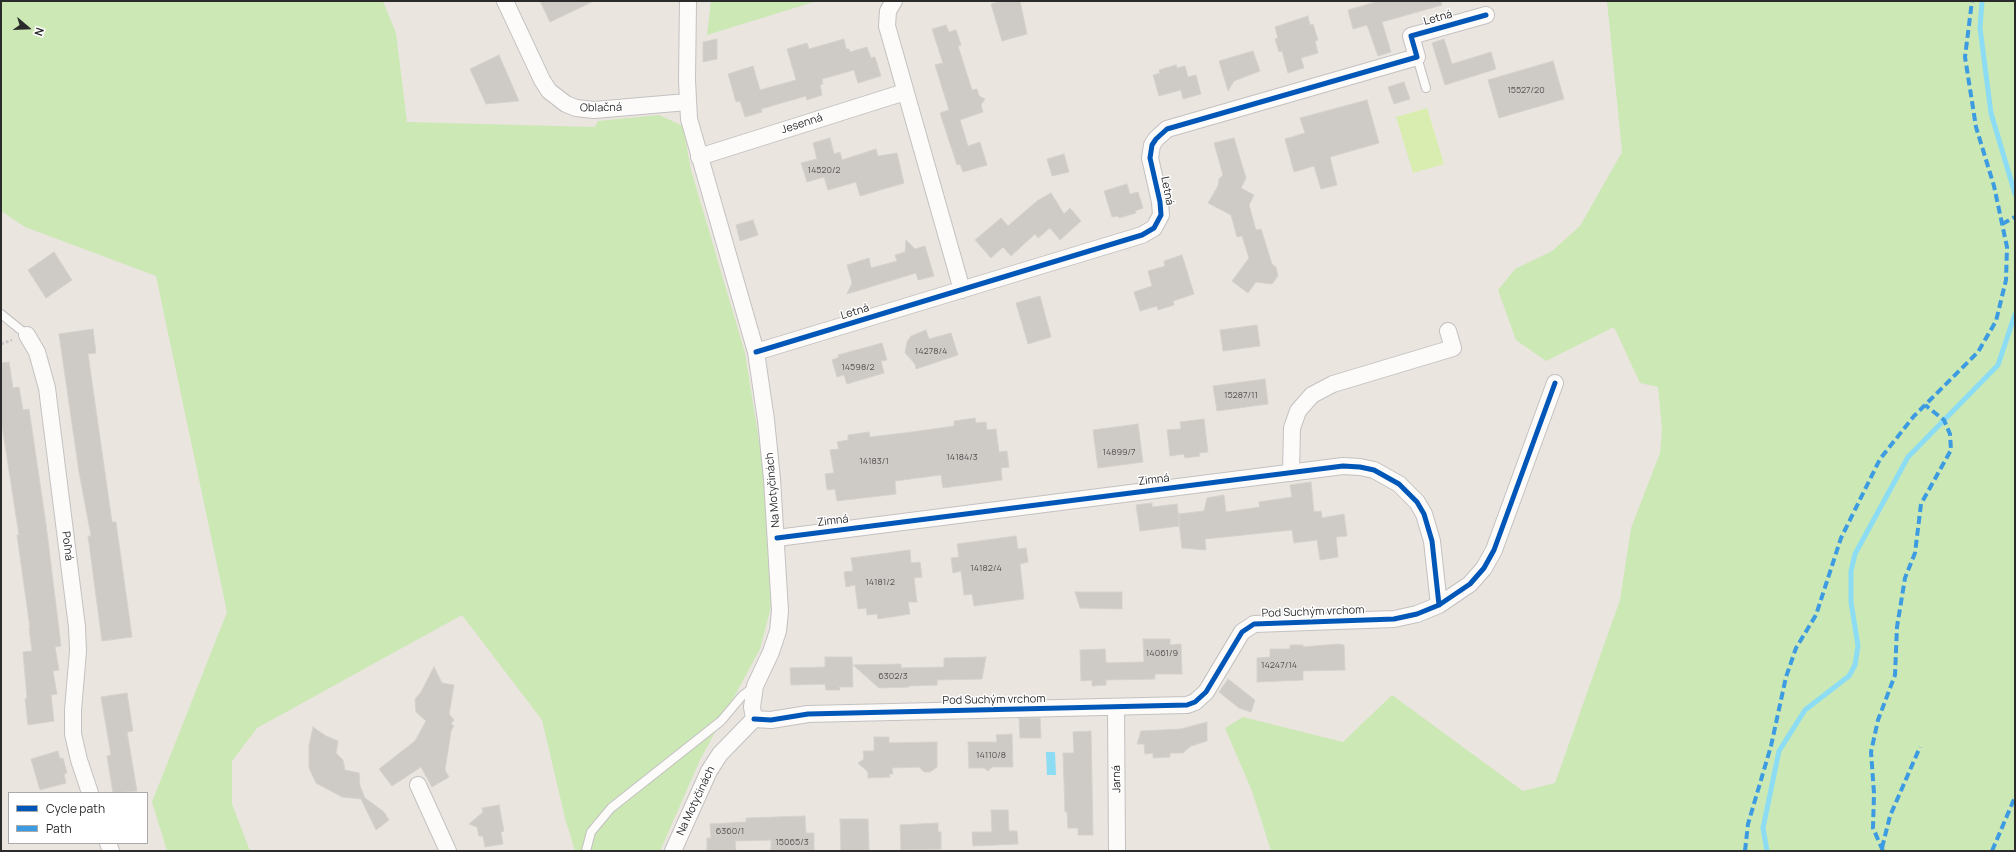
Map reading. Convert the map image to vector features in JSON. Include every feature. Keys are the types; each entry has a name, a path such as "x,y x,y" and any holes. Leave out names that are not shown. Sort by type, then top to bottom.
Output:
{"street":[{"name":"Oblačná","path":"505,1 549,92 566,104 576,108 594,110 687,102"},
{"name":"Na Motyčinách","path":"673,851 692,807 716,760 730,742 754,719 752,707 755,686 771,652 778,631 780,611 777,538 766,420 756,352 691,130 687,102 688,1"},
{"path":"894,1 888,11 887,26 962,290"},
{"name":"Letná","path":"756,352 1142,235 1154,228 1161,215 1161,208 1151,165 1151,152 1156,139 1167,129 1417,57 1411,36 1486,15"},
{"name":"Jesenná","path":"699,157 905,92"},
{"path":"1291,473 1290,443 1293,424 1298,411 1312,395 1333,384 1453,348 1448,331"},
{"name":"Poľná","path":"27,335 36,352 47,388 77,626 78,651 73,710 74,734 79,760 90,792"},
{"name":"Pod Suchým vrchom","path":"754,719 771,720 808,714 1178,706 1195,702 1206,692 1242,632 1254,624 1394,619 1417,614 1439,605 1470,584 1484,568 1494,550 1555,383"},
{"name":"Zimná","path":"777,538 1344,466 1360,467 1386,476 1409,493 1424,514 1429,527 1439,605"},
{"name":"Jarná","path":"1116,707 1117,851"},
{"path":"418,785 448,851"}],"lane":[{"path":"1417,57 1426,88"},
{"name":"Poľná","path":"1,314 27,335"},
{"path":"586,851 591,832 611,808 721,721 742,696 755,686"}],"path":[{"path":"1,344 8,342"}],"green space":[{"path":"1,1 383,1 396,33 407,122 595,127 598,121 659,115 683,126 691,170 745,353 763,466 771,607 760,649 700,760 660,851 575,851 565,818 542,720 462,615 257,728 232,761 232,804 250,851 167,851 152,802 227,612 156,276 25,227 1,211"},
{"path":"711,1 817,1 707,35"},
{"path":"1607,1 2015,1 2015,851 1271,851 1252,791 1225,728 1243,717 1343,742 1392,695 1523,791 1555,783 1620,600 1631,528 1660,453 1662,429 1658,387 1640,383 1614,327 1546,361 1516,340 1498,290 1515,269 1552,251 1580,226 1622,152"},
{"path":"1427,108 1444,164 1413,173 1396,117"}],"water":[{"path":"1046,752 1055,752 1056,775 1047,775"}],"building":[{"path":"540,1 594,1 550,22"},
{"path":"1001,1 1020,1 1027,34 1002,41 991,4"},
{"path":"1379,1 1441,1 1442,5 1382,22 1391,52 1378,56 1367,25 1353,29 1348,10"},
{"path":"1308,16 1310,25 1313,24 1318,40 1315,41 1318,53 1301,58 1304,68 1288,73 1282,51 1279,52 1275,39 1278,38 1275,27"},
{"path":"946,25 949,32 956,30 961,45 958,46 972,90 977,89 979,96 985,99 981,105 983,112 960,120 968,146 980,142 987,165 963,172 960,164 957,165 940,113 949,110 935,65 943,63 932,29"},
{"path":"717,39 717,59 703,62 703,42"},
{"path":"844,39 846,49 849,49 850,52 867,47 871,58 875,57 881,76 858,83 854,70 822,79 823,84 820,85 822,95 807,100 806,96 761,109 762,112 745,117 740,101 736,102 728,74 753,66 760,90 796,80 787,49 807,43 809,49"},
{"path":"1444,39 1452,64 1491,52 1496,69 1445,85 1432,43"},
{"path":"1253,51 1260,71 1234,81 1228,91 1219,61"},
{"path":"499,55 519,101 486,104 470,69"},
{"path":"1553,61 1564,99 1499,118 1488,80"},
{"path":"1176,65 1177,68 1185,66 1188,77 1196,75 1201,94 1183,99 1181,90 1159,96 1153,75 1160,73 1159,70"},
{"path":"1404,82 1410,99 1394,104 1388,87"},
{"path":"1367,100 1379,143 1330,157 1337,185 1321,189 1314,166 1294,172 1285,139 1305,133 1300,118"},
{"path":"830,138 834,154 840,152 842,160 876,149 878,156 897,153 904,183 860,196 856,182 828,190 824,177 807,182 801,163 817,159 813,143"},
{"path":"1234,138 1246,178 1241,188 1254,195 1249,205 1256,230 1261,229 1272,264 1276,267 1278,276 1272,284 1256,282 1248,293 1232,281 1249,258 1242,236 1237,237 1231,215 1208,203 1218,186 1219,179 1223,175 1214,143"},
{"path":"1064,154 1069,172 1052,176 1047,159"},
{"path":"1127,184 1130,194 1138,192 1143,208 1135,211 1136,213 1119,218 1118,216 1112,217 1104,191"},
{"path":"1051,193 1064,214 1070,208 1081,221 1060,240 1050,228 1038,238 1035,234 1011,256 1003,247 991,258 975,240 1001,218 1008,226 1037,201"},
{"path":"753,220 758,235 740,241 736,225"},
{"path":"906,240 915,249 925,246 934,276 918,280 916,273 847,294 852,283 847,265 869,258 871,268 897,261 895,255 905,252"},
{"path":"54,252 72,280 46,298 28,270"},
{"path":"1182,255 1194,294 1173,301 1174,305 1158,310 1157,306 1140,311 1134,292 1152,286 1148,271 1165,266 1164,261"},
{"path":"1040,296 1051,337 1028,344 1016,303"},
{"path":"1257,325 1260,346 1223,351 1220,330"},
{"path":"93,329 96,353 88,354 112,522 116,522 132,637 102,641 88,536 91,536 79,472 59,334"},
{"path":"926,330 929,339 951,333 958,355 916,369 915,364 905,353 907,342 911,336"},
{"path":"882,343 887,360 881,361 884,373 847,384 844,375 837,377 832,360 839,357 838,355"},
{"path":"9,362 13,388 19,387 23,410 29,409 46,524 61,646 55,647 59,670 53,671 57,694 51,695 54,721 28,725 25,699 27,698 23,652 32,651 30,628 17,535 19,535 1,419 1,363"},
{"path":"1265,379 1268,404 1217,411 1213,386"},
{"path":"975,418 976,423 986,422 987,430 996,429 999,452 1007,451 1009,467 1001,468 1002,480 943,488 941,475 895,481 896,494 837,501 835,489 827,490 825,474 834,473 830,450 839,449 837,442 848,440 848,435 869,432 870,437 912,432 954,426 954,421"},
{"path":"1204,419 1208,452 1199,453 1200,456 1185,458 1184,454 1170,456 1167,430 1181,429 1180,422"},
{"path":"1138,424 1143,462 1098,468 1093,430"},
{"path":"1311,482 1314,512 1321,511 1322,518 1344,514 1347,536 1336,537 1338,557 1320,560 1317,540 1294,543 1292,530 1205,539 1206,550 1182,548 1178,514 1204,511 1207,498 1224,495 1226,512 1260,507 1259,502 1292,497 1290,485"},
{"path":"1152,503 1152,507 1177,504 1180,526 1140,531 1136,505"},
{"path":"1016,536 1018,549 1026,548 1028,562 1020,564 1024,599 974,606 972,594 964,595 961,571 953,573 951,558 959,557 957,544"},
{"path":"910,550 911,563 920,562 922,577 914,578 917,602 908,602 910,614 878,619 877,614 867,615 866,608 858,609 855,585 846,587 844,572 853,571 851,558"},
{"path":"1075,592 1122,592 1122,609 1080,608"},
{"path":"1143,639 1170,639 1170,645 1181,644 1182,674 1155,674 1155,679 1106,680 1106,685 1092,686 1092,680 1081,681 1080,650 1105,649 1106,663 1144,662"},
{"path":"1338,644 1344,645 1345,670 1303,671 1303,680 1257,682 1257,658 1270,657 1270,649 1290,649 1290,645 1303,645 1303,647"},
{"path":"825,657 852,657 853,687 839,687 840,690 826,690 825,684 791,685 790,668 825,667"},
{"path":"986,657 982,679 937,680 937,685 909,687 879,688 853,665 901,664 901,668 944,667 944,658"},
{"path":"434,667 442,683 454,685 449,714 454,720 451,724 454,726 451,731 445,770 449,777 432,787 421,767 392,786 379,769 415,741 426,721 416,712 415,699 421,692"},
{"path":"1228,679 1255,700 1251,712 1239,708 1219,692"},
{"path":"127,693 133,731 127,732 137,791 113,792 107,756 111,755 101,697"},
{"path":"1019,718 1040,718 1041,738 1020,738"},
{"path":"1207,722 1207,741 1191,746 1183,753 1170,753 1170,757 1153,758 1153,753 1145,754 1144,744 1137,744 1141,731 1181,729"},
{"path":"313,727 326,736 338,741 336,753 343,760 345,770 359,773 360,786 365,798 384,812 389,820 376,830 361,799 342,797 316,783 309,768 309,746"},
{"path":"1091,731 1093,835 1078,835 1078,828 1068,828 1067,812 1065,812 1063,753 1074,753 1073,732"},
{"path":"1012,734 1013,767 992,767 988,771 984,768 969,768 968,742 997,742 996,735"},
{"path":"874,737 889,737 889,743 937,742 937,767 930,772 924,772 919,767 892,768 893,774 889,774 890,777 868,778 868,772 858,763 864,759 863,751 874,751"},
{"path":"58,751 60,759 63,758 67,773 64,774 66,783 40,790 31,759"},
{"path":"499,805 504,831 501,832 503,844 485,847 483,836 479,836 477,827 469,824 483,812 482,808"},
{"path":"991,810 1008,810 1009,831 1017,831 1018,844 973,846 972,832 992,832"},
{"path":"805,816 806,833 814,833 814,851 771,851 771,840 735,841 736,851 707,851 707,838 711,838 710,824 746,822 746,818"},
{"path":"840,819 868,819 869,850 841,851"},
{"path":"938,823 938,832 941,832 941,849 901,850 900,825"}],"waterway":[{"path":"1982,1 1980,28 1991,113 2015,194"},
{"path":"1767,851 1763,828 1779,751 1805,710 1849,676 1855,665 1858,646 1851,602 1851,571 1855,554 1908,457 1998,365 2015,314"}],"marked path":[{"path":"1745,851 1748,824 1771,746 1786,677 1796,648 1816,615 1841,538 1880,459 1914,416 1978,352 1996,321 2006,280 2007,247 1994,186 1976,127 1965,57 1972,1"},
{"path":"2002,224 2015,217"},
{"path":"1883,851 1873,828 1874,793 1871,752 1878,720 1895,675 1897,627 1905,578 1915,553 1921,504 1951,450 1950,434 1944,420 1925,405"},
{"path":"1882,848 1890,816 1920,747"},
{"path":"1992,851 2015,797"}],"cycle path":[{"path":"756,352 1142,235 1154,228 1161,215 1160,202 1150,158 1152,145 1167,129 1417,57 1411,36 1486,15"},
{"path":"754,719 771,720 808,714 1187,705 1195,702 1206,692 1242,632 1254,624 1394,619 1417,614 1439,605 1470,584 1484,568 1494,550 1555,383"},
{"path":"777,538 1343,466 1360,467 1374,470 1399,484 1417,502 1424,514 1432,541 1439,605"}]}
